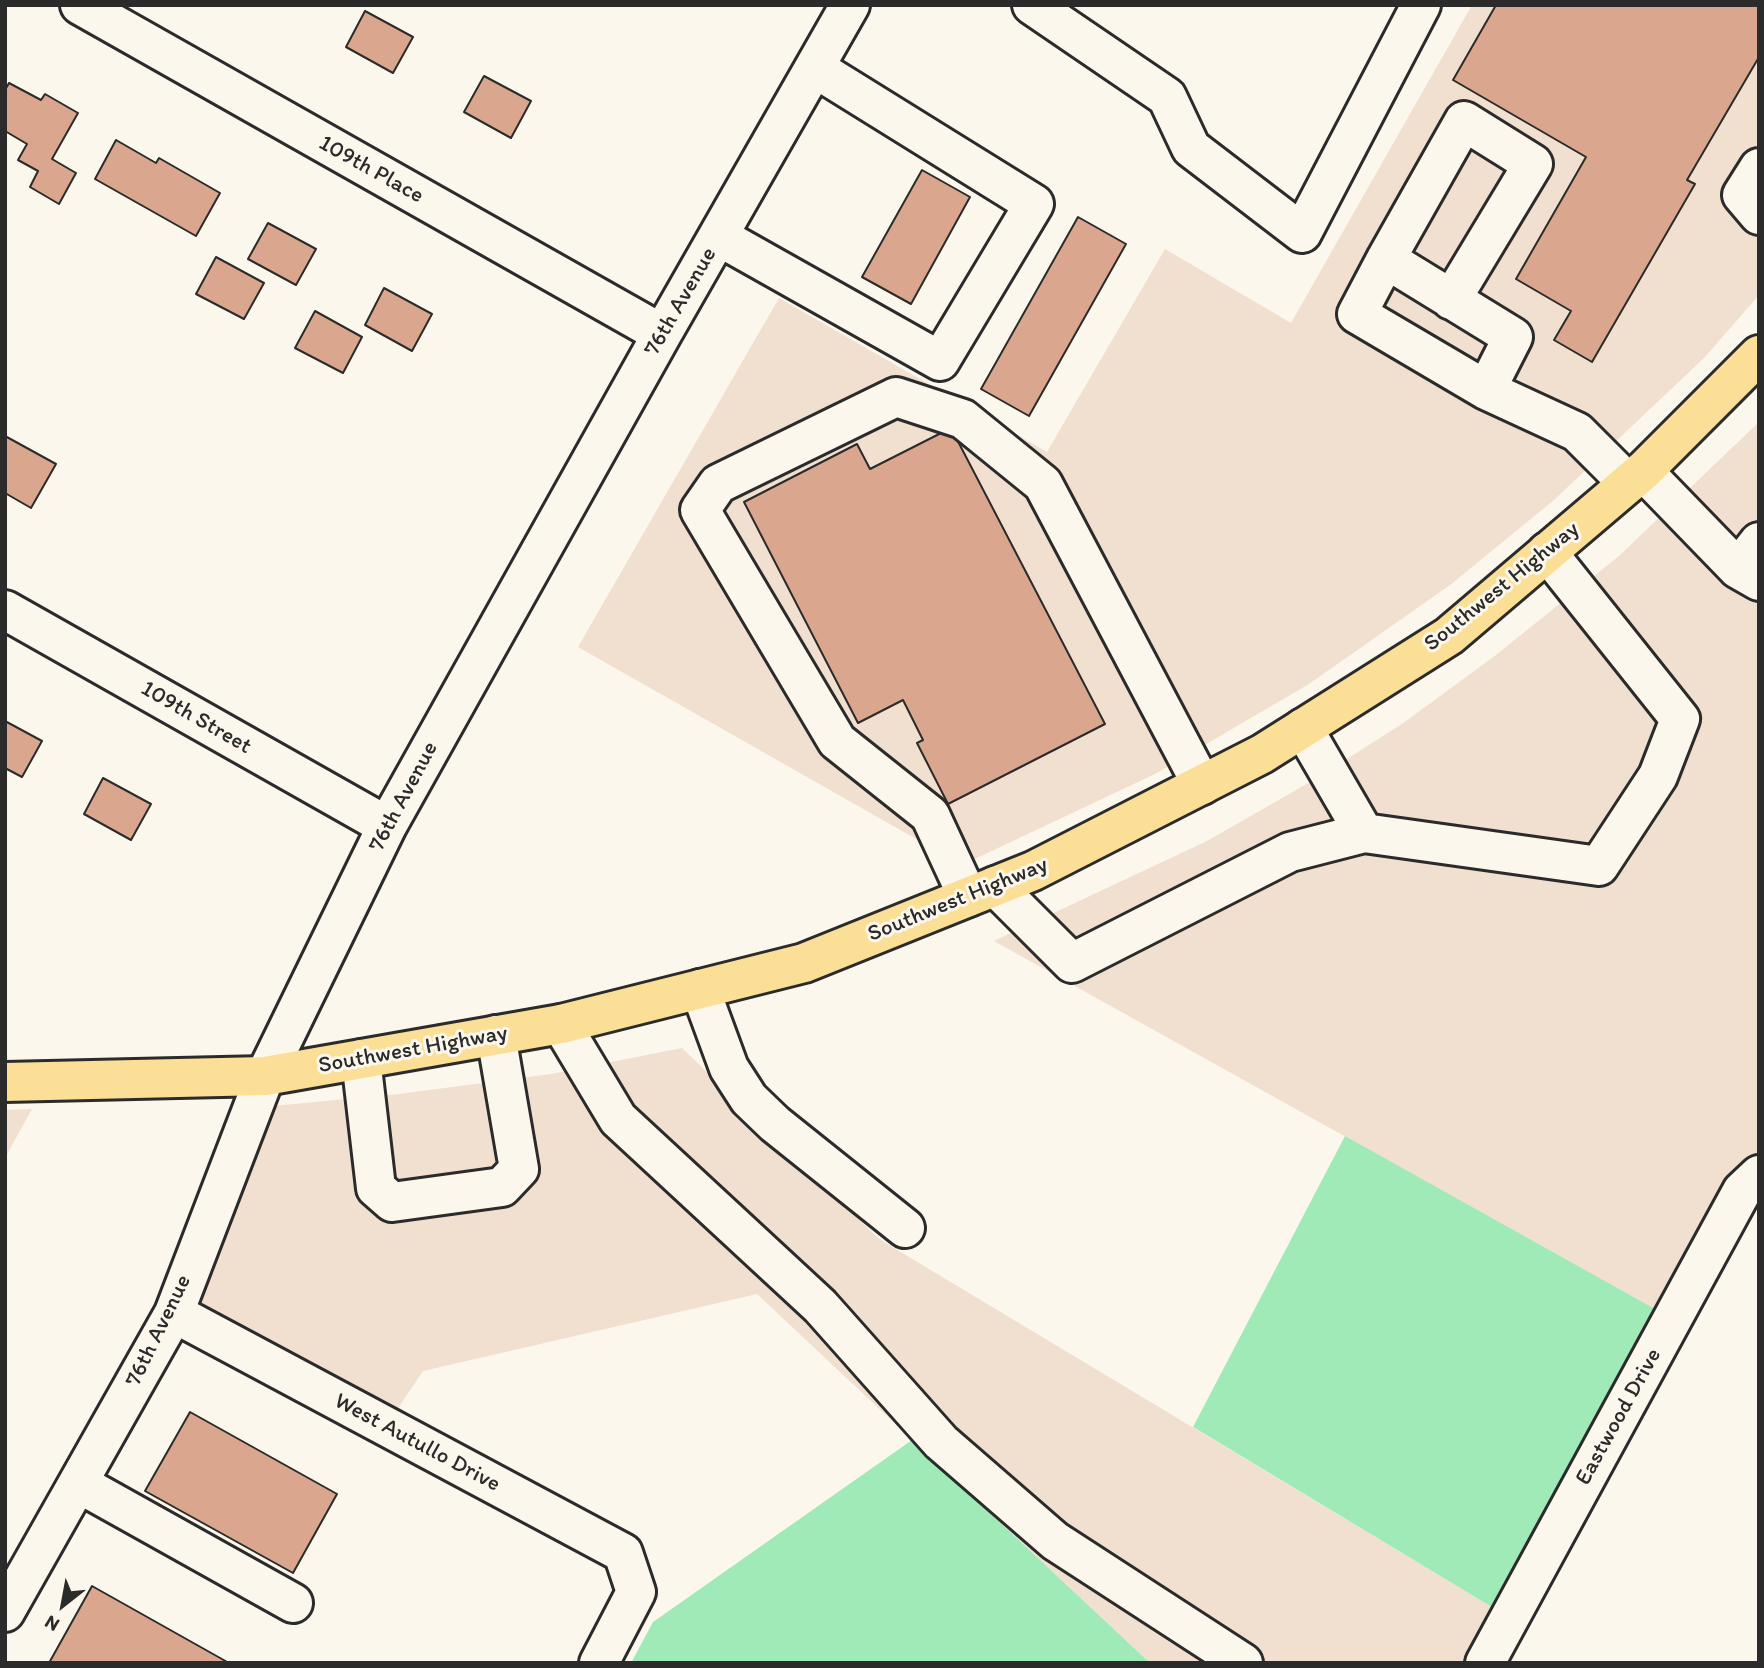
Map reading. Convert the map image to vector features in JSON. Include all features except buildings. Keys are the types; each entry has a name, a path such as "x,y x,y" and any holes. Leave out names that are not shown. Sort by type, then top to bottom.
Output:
{"main road":[{"name":"Southwest Highway","path":"5,1082 264,1076 561,1024 804,963 1033,871 1262,754 1449,636 1635,477 1757,359"}],"street":[{"name":"109th Place","path":"80,5 662,334"},
{"name":"76th Avenue","path":"5,1612 174,1313 264,1076 387,827 662,334 850,5"},
{"path":"1032,5 1167,97 1191,148 1302,233 1421,5"},
{"path":"718,236 940,361 1034,204 815,68"},
{"path":"1451,300 1534,164 1464,121 1357,314 1486,390 1577,432 1752,564"},
{"path":"1759,168 1742,195 1759,215"},
{"path":"1386,260 1513,337 1486,390"},
{"path":"1202,785 1043,484 963,419 896,397 718,484 700,510 837,740 930,815 981,892 1072,963 1290,852 1364,833 1599,866 1658,776 1680,719 1547,552"},
{"name":"109th Street","path":"5,610 387,827"},
{"path":"1303,728 1364,833"},
{"path":"700,989 729,1069 749,1099 775,1124 905,1228"},
{"path":"561,1024 618,1119 820,1306 941,1442 1055,1541 1243,1663"},
{"path":"361,1059 376,1188 392,1202 502,1187 519,1169 496,1035"},
{"name":"Eastwood Drive","path":"1485,1663 1742,1191 1759,1175"},
{"name":"West Autullo Drive","path":"174,1313 623,1553 636,1592 599,1663"},
{"path":"78,1483 293,1603"}],"shaded area":[{"path":"1472,5 1759,5 1759,295 1705,357 1554,500 1450,585 1309,684 1155,774 962,865 578,647 779,298 1047,452 1165,249 1291,323"},
{"path":"1759,422 1759,1175 1673,1319 994,941 1207,841 1317,778 1402,724 1496,655 1619,556"},
{"path":"682,1048 879,1239 1510,1618 1485,1663 1150,1663 757,1294 423,1371 386,1426 174,1313 252,1108 399,1094 551,1074"},
{"path":"32,1109 5,1158 5,1110"}],"green space":[{"path":"1345,1136 1673,1319 1510,1618 1193,1427"},
{"path":"912,1440 1150,1663 631,1663 653,1622"}]}
